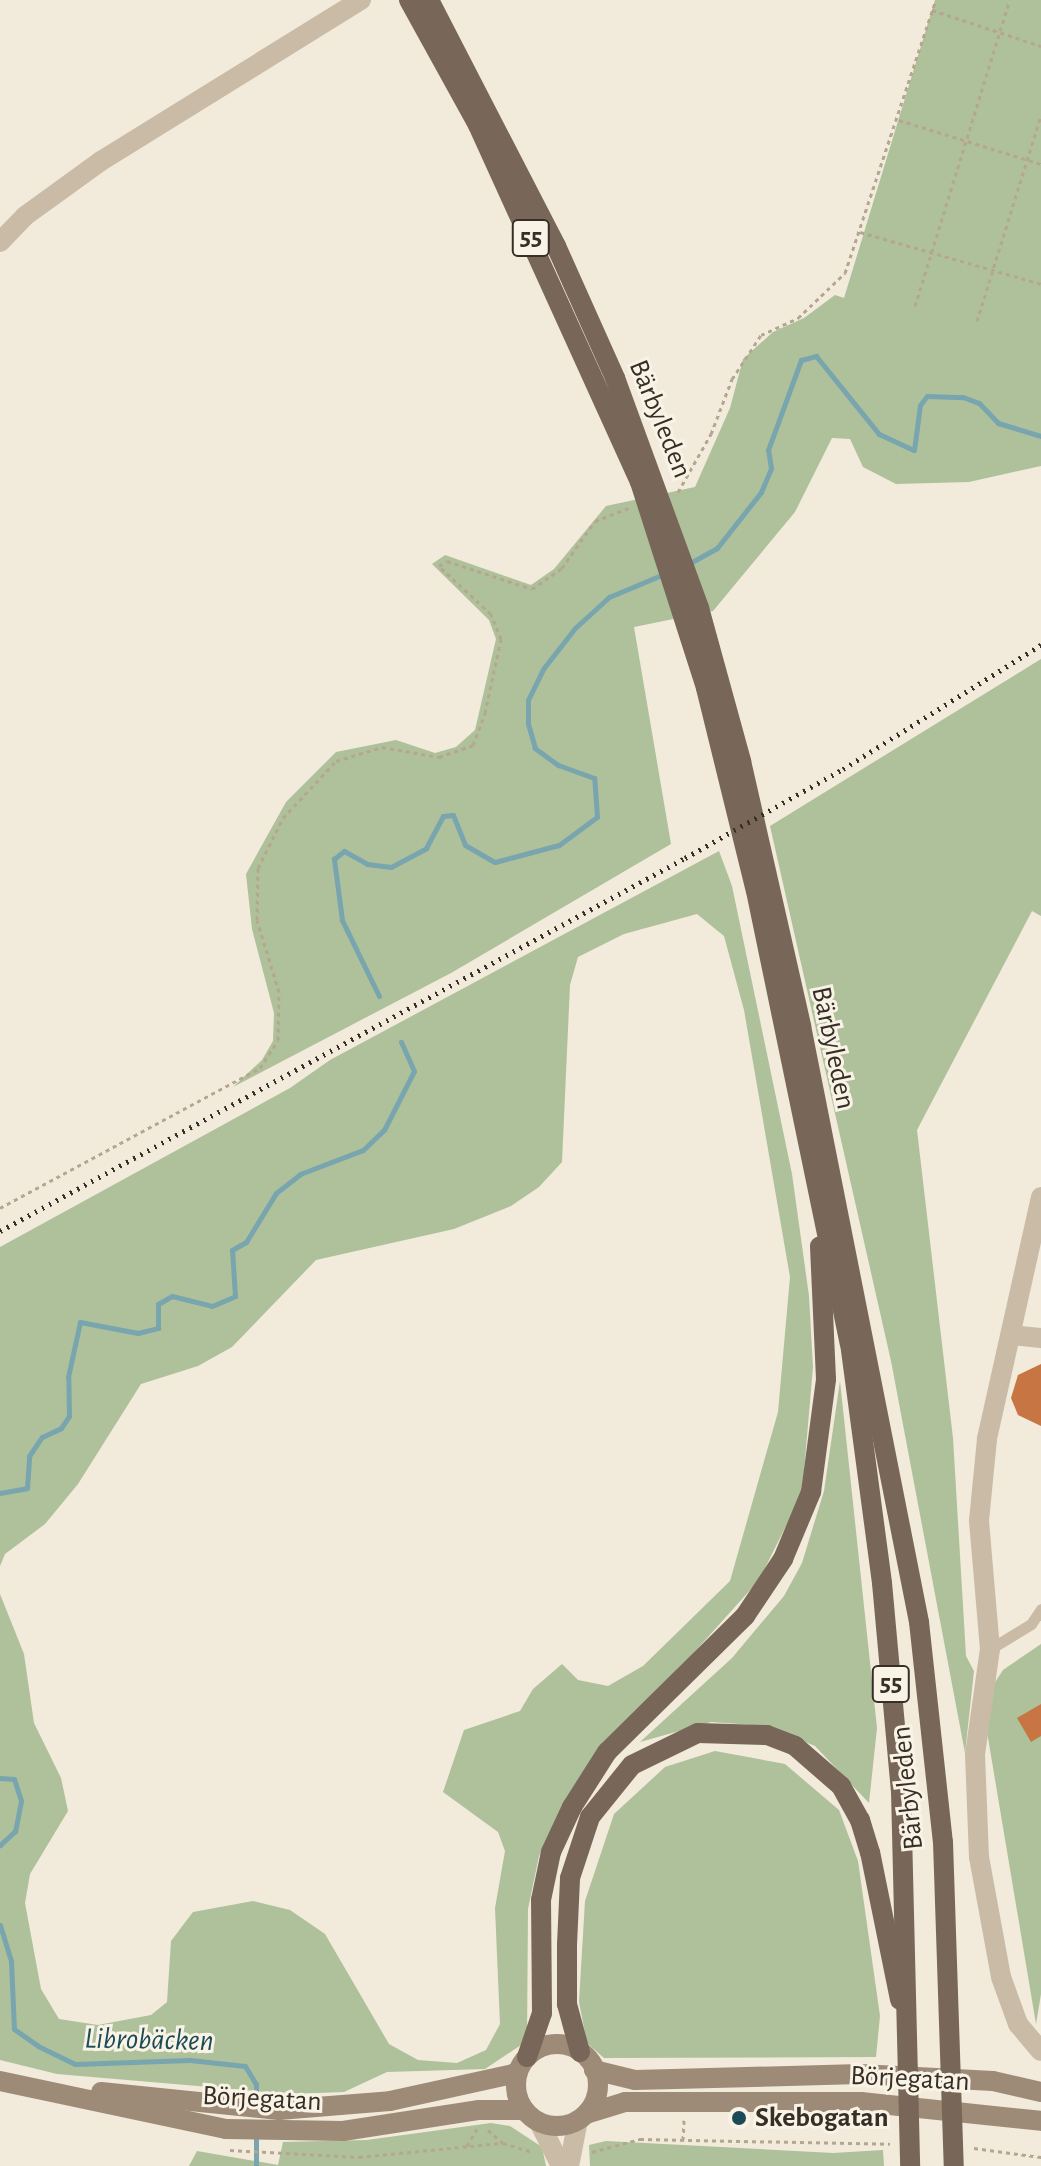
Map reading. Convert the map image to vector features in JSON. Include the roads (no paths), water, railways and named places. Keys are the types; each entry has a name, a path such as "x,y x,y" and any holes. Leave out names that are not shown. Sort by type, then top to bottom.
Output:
{"main road":[{"name":"Bärbyleden","path":"409,0 484,138 648,480"},
{"name":"Bärbyleden","path":"429,0 556,246 648,480 763,889 919,1622 943,1842 954,2166"},
{"name":"Bärbyleden","path":"763,889 820,1206 850,1343 882,1583 901,1791 910,2166"},
{"path":"820,1206 826,1379 811,1492 783,1559 745,1616 607,1752 572,1807 551,1852 541,1900 542,2013 522,2065 531,2116 558,2126 582,2117 597,2093 594,2070 580,2052 567,2004 570,1878 590,1817 632,1765 698,1733 752,1733 795,1746 841,1786 860,1820 870,1852 889,1963 907,2026"},
{"path":"522,2065 547,2046 580,2052"},
{"name":"Börjegatan","path":"0,2079 229,2107 279,2110 390,2101 522,2065"},
{"name":"Börjegatan","path":"594,2070 635,2080 874,2075 993,2081 1041,2092"},
{"name":"Börjegatan","path":"0,2079 226,2129 343,2131 479,2110 531,2116"},
{"name":"Börjegatan","path":"582,2117 625,2102 861,2102 1041,2121"}],"street":[{"path":"0,242 25,216 101,161 361,0"},
{"path":"1041,1197 987,1439 979,1521 990,1649 975,1754 979,1857 1001,1977 1018,2024 1041,2051"},
{"path":"1011,1335 1041,1338"},
{"path":"531,2116 561,2166"},
{"path":"569,2166 582,2117"}],"lane":[{"path":"990,1649 1031,1624 1041,1609"}],"waterway":[{"name":"Librobäcken","path":"690,563 717,548 761,492 771,468 768,450 801,360 816,356 879,434 914,450 920,405 927,396 963,397 979,403 998,423 1041,436"},
{"name":"Librobäcken","path":"379,996 342,920 334,859 344,851 367,864 391,867 426,848 443,816 453,815 465,845 495,862 559,845 597,817 594,778 558,765 535,748 528,724 528,700 543,669 575,628 609,597 666,573"},
{"name":"Librobäcken","path":"0,1493 27,1488 29,1456 42,1437 61,1428 69,1416 68,1377 80,1322 138,1333 158,1328 158,1304 172,1296 212,1306 235,1296 232,1250 246,1242 276,1193 300,1174 363,1150 384,1130 414,1071 401,1042"},
{"name":"Librobäcken","path":"0,1778 14,1779 21,1801 15,1831 0,1845"},
{"name":"Librobäcken","path":"0,1925 11,1961 14,2029 38,2046 75,2064 190,2060 245,2066 256,2084 256,2103"},
{"name":"Librobäcken","path":"256,2133 256,2166"}],"railway":[{"path":"0,1231 685,858 843,769 1041,645"}],"place":[{"name":"Skebogatan","path":"739,2118"}]}
